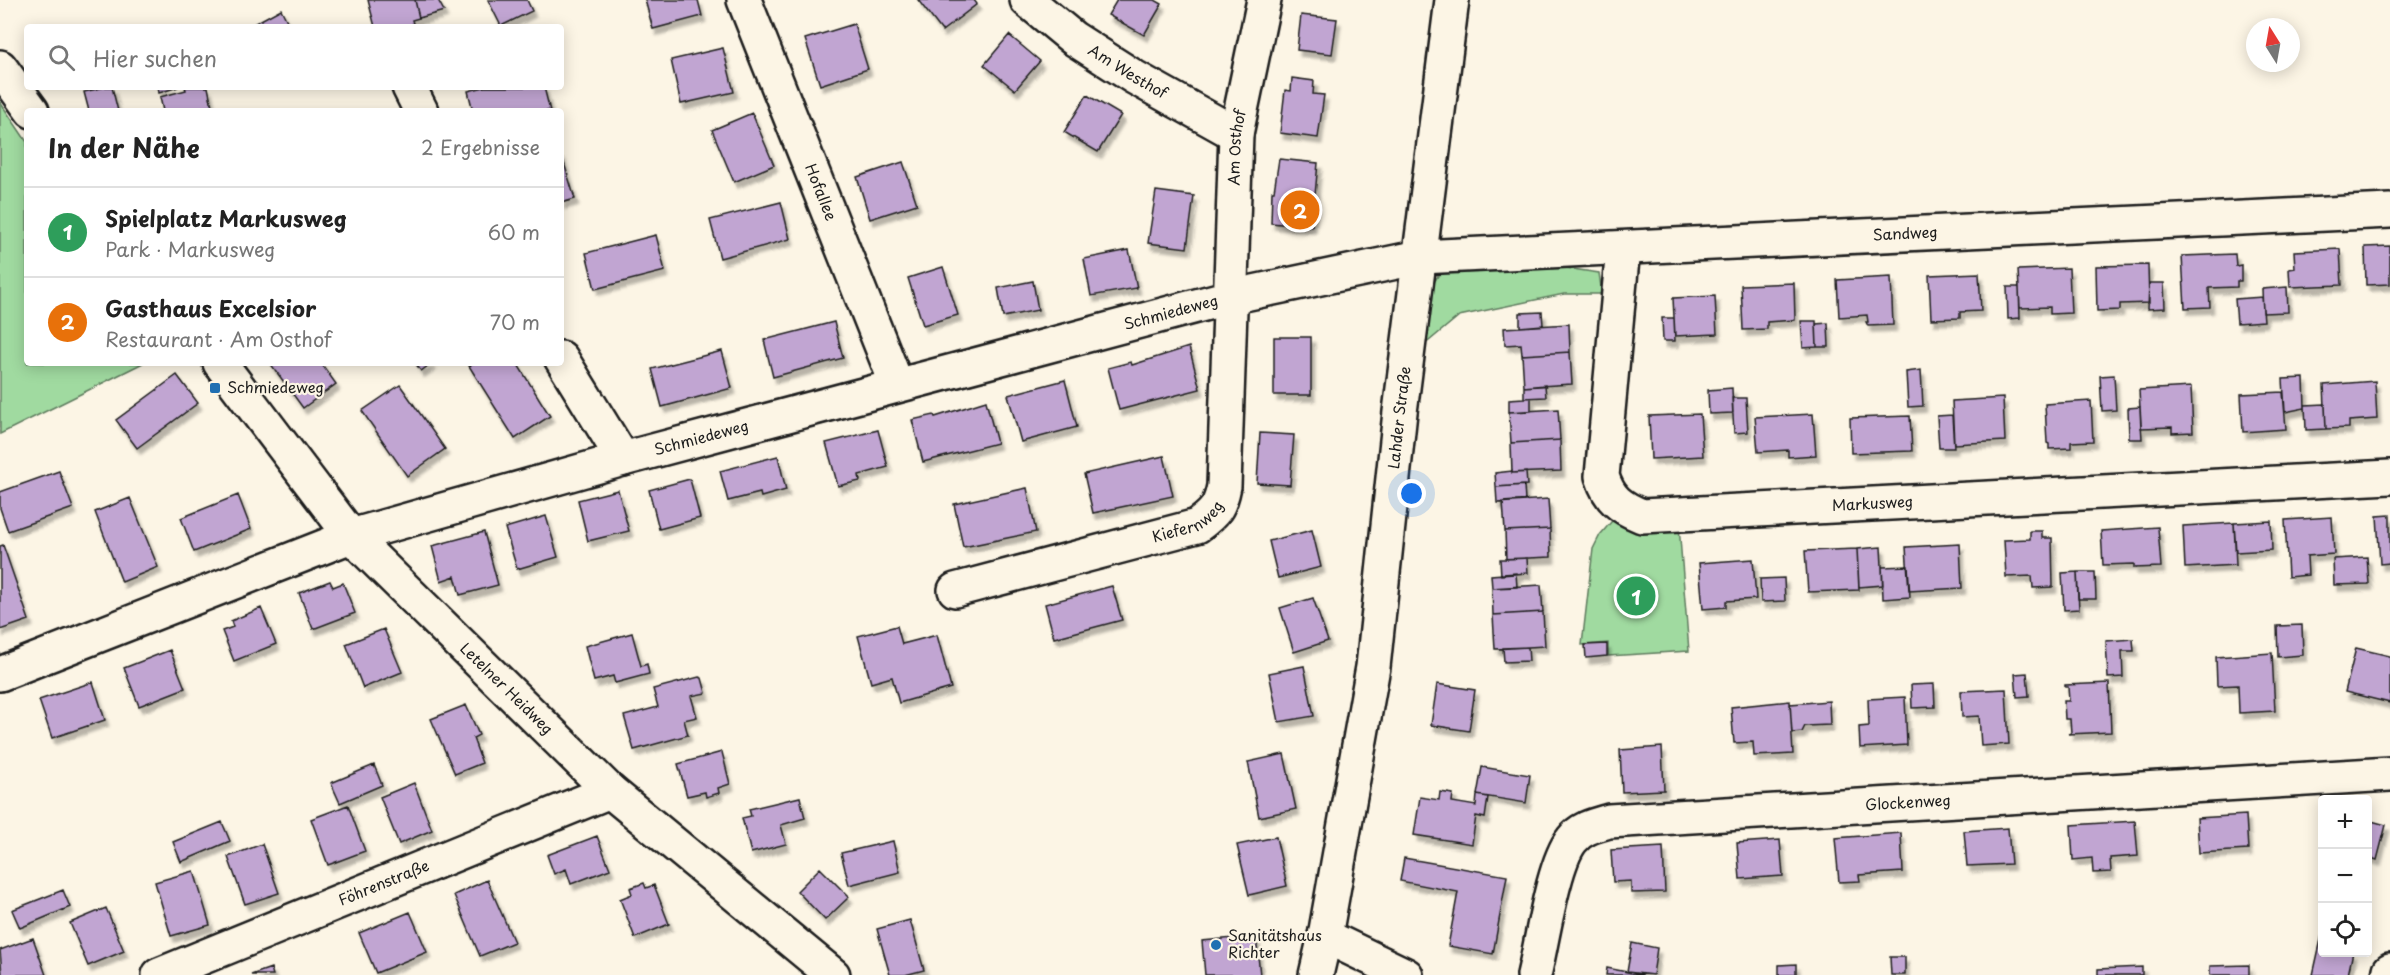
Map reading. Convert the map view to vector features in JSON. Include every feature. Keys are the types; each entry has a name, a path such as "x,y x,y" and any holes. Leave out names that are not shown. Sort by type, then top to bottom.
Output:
{"street":[{"name":"Hofallee","path":"744,0 897,385"},
{"name":"Am Westhof","path":"1027,0 1073,38 1134,77 1236,134"},
{"name":"Am Osthof","path":"1230,297 1236,134 1264,0"},
{"name":"Lahder Straße","path":"1316,975 1326,936 1373,667 1452,0"},
{"path":"0,67 30,108"},
{"path":"410,90 420,108"},
{"name":"Sandweg","path":"1420,257 2390,211"},
{"name":"Markusweg","path":"1623,248 1602,476 1607,492 1626,509 1642,516 2390,477"},
{"name":"Schmiedeweg","path":"0,674 351,536 623,459 1230,297 1420,257"},
{"name":"Kiefernweg","path":"955,590 1197,526 1212,515 1221,503 1224,486 1230,297"},
{"path":"564,363 623,459"},
{"name":"Letelner Heidweg","path":"222,366 351,536 610,791 832,975"},
{"name":"Glockenweg","path":"1534,975 1560,862 1572,839 1587,827 1609,821 2390,774"},
{"name":"Föhrenstraße","path":"159,975 610,791"},
{"path":"1326,936 1406,975"},
{"path":"2389,975 2390,970"}],"green space":[{"path":"0,102 24,138 24,366 137,366 0,434"},
{"path":"1450,265 1559,267 1599,273 1602,294 1564,294 1459,316 1423,346 1426,312 1431,290 1441,272"},
{"path":"1617,515 1679,526 1689,651 1608,656 1608,643 1582,645 1593,549 1600,535"}],"building":[{"path":"368,0 415,0 419,18 412,20 413,24 374,24"},
{"path":"415,0 438,0 444,11 419,18"},
{"path":"488,0 527,0 532,11 505,24 500,24"},
{"path":"645,0 698,0 702,16 653,29"},
{"path":"918,0 974,0 977,4 942,31"},
{"path":"1117,0 1155,0 1162,4 1144,35 1108,15"},
{"path":"281,9 288,24 254,24"},
{"path":"1301,15 1337,19 1332,54 1297,50"},
{"path":"854,24 868,69 820,85 805,39"},
{"path":"1009,35 1040,61 1015,90 984,65"},
{"path":"723,48 734,92 681,104 671,60"},
{"path":"1292,78 1314,81 1313,94 1324,95 1318,138 1280,133 1285,90 1291,91"},
{"path":"113,90 117,108 88,108 84,92"},
{"path":"186,90 209,90 212,108 162,108 160,97"},
{"path":"545,90 549,108 472,108 468,91"},
{"path":"1087,95 1121,115 1098,152 1064,132"},
{"path":"752,113 774,165 734,182 712,130"},
{"path":"1279,159 1318,163 1312,227 1271,223 1272,191 1274,191"},
{"path":"903,162 917,204 870,219 857,177"},
{"path":"564,163 575,199 564,202"},
{"path":"1156,191 1194,196 1187,248 1148,243"},
{"path":"781,202 790,239 720,258 710,220"},
{"path":"656,235 665,271 595,289 586,253"},
{"path":"2390,246 2390,284 2366,285 2365,247"},
{"path":"2340,249 2342,285 2290,287 2289,269 2295,268 2294,251"},
{"path":"1129,250 1137,288 1091,296 1084,259"},
{"path":"2235,254 2236,266 2241,265 2241,281 2237,281 2237,287 2209,288 2210,307 2185,308 2182,256"},
{"path":"2148,265 2149,303 2120,304 2120,310 2097,311 2096,266"},
{"path":"943,267 958,315 923,325 908,278"},
{"path":"2069,268 2071,313 2050,314 2050,307 2020,308 2018,270"},
{"path":"1979,273 1981,311 1960,312 1960,318 1931,319 1929,275"},
{"path":"1891,277 1893,325 1868,326 1867,315 1839,317 1837,280"},
{"path":"1033,281 1038,310 1003,317 998,288"},
{"path":"1794,283 1795,320 1767,322 1767,329 1743,330 1741,285"},
{"path":"2149,283 2164,283 2165,308 2148,309"},
{"path":"2007,287 2019,287 2020,318 2008,319"},
{"path":"2287,287 2288,312 2263,313 2262,289"},
{"path":"1715,296 1717,334 1675,336 1673,298"},
{"path":"2262,297 2264,321 2237,323 2235,299"},
{"path":"1542,312 1543,325 1520,327 1520,313"},
{"path":"1662,318 1674,318 1675,341 1663,341"},
{"path":"1801,321 1816,321 1817,347 1803,348"},
{"path":"834,322 843,358 773,377 764,340"},
{"path":"1828,323 1829,347 1817,347 1816,324"},
{"path":"1569,324 1570,352 1522,355 1521,344 1505,345 1504,328"},
{"path":"1274,337 1311,337 1311,395 1274,395"},
{"path":"1189,347 1200,389 1119,410 1108,368 1131,362 1132,365"},
{"path":"722,351 732,388 662,407 652,369"},
{"path":"1570,352 1572,384 1524,387 1522,355"},
{"path":"272,366 323,366 336,384 303,408"},
{"path":"417,366 428,366 421,371"},
{"path":"469,366 519,366 550,416 515,439"},
{"path":"1921,370 1923,406 1908,407 1906,372"},
{"path":"177,375 198,403 137,448 116,420"},
{"path":"2114,375 2116,410 2102,411 2100,376"},
{"path":"2304,378 2305,408 2285,412 2283,379"},
{"path":"1065,380 1077,427 1021,442 1008,395"},
{"path":"2375,381 2377,419 2349,421 2349,428 2326,429 2324,385"},
{"path":"400,385 445,449 407,476 362,411"},
{"path":"1545,385 1546,397 1524,398 1524,387"},
{"path":"2191,387 2193,432 2172,433 2172,427 2141,428 2139,390"},
{"path":"1732,388 1733,413 1709,414 1708,390"},
{"path":"2283,392 2286,429 2243,432 2241,394"},
{"path":"1531,398 1531,411 1509,412 1509,399"},
{"path":"1732,398 1746,398 1748,432 1734,433"},
{"path":"2003,398 2005,441 1954,444 1952,401"},
{"path":"986,401 997,443 923,462 912,420 934,415 935,417"},
{"path":"2091,401 2093,441 2071,442 2071,448 2049,449 2045,404"},
{"path":"2325,404 2326,429 2306,430 2305,405"},
{"path":"2140,407 2142,439 2129,439 2128,408"},
{"path":"1558,409 1560,440 1511,443 1509,412"},
{"path":"1700,414 1703,456 1651,459 1649,416"},
{"path":"1813,414 1816,455 1788,457 1788,450 1758,452 1755,417"},
{"path":"1952,415 1954,448 1939,448 1937,416"},
{"path":"1910,416 1912,451 1851,453 1850,418"},
{"path":"878,430 888,467 859,475 860,481 838,486 826,443"},
{"path":"1260,433 1294,435 1290,485 1257,483"},
{"path":"1560,440 1561,471 1512,473 1511,443"},
{"path":"778,456 786,490 761,497 760,493 728,501 720,471"},
{"path":"1164,456 1173,496 1093,513 1084,474"},
{"path":"59,471 73,508 8,531 0,508 0,492"},
{"path":"1512,471 1512,473 1526,472 1527,485 1496,487 1495,473"},
{"path":"690,479 700,518 659,529 649,490"},
{"path":"1524,485 1525,501 1497,503 1496,487"},
{"path":"1027,488 1036,532 963,547 954,504"},
{"path":"618,490 629,531 588,541 578,500"},
{"path":"238,495 251,529 194,552 181,518"},
{"path":"130,498 158,567 122,582 95,512"},
{"path":"1548,499 1550,529 1505,531 1503,502"},
{"path":"2390,515 2390,563 2380,564 2377,516"},
{"path":"546,516 558,557 517,569 505,528"},
{"path":"2332,517 2334,554 2307,556 2308,575 2288,577 2285,520"},
{"path":"2271,521 2272,550 2236,552 2234,523"},
{"path":"2234,523 2236,565 2185,568 2183,526"},
{"path":"2158,527 2161,567 2134,568 2134,564 2103,565 2101,531"},
{"path":"1550,529 1551,557 1506,559 1505,531"},
{"path":"1312,530 1321,567 1278,578 1269,541"},
{"path":"2030,531 2042,531 2042,538 2052,538 2053,587 2033,588 2032,576 2006,577 2004,540 2030,539"},
{"path":"484,532 498,585 460,595 455,576 441,581 432,546"},
{"path":"1960,544 1962,588 1909,591 1906,547"},
{"path":"3,545 29,620 0,630 0,546"},
{"path":"1881,547 1883,585 1859,587 1857,549"},
{"path":"1857,549 1859,590 1808,592 1805,551"},
{"path":"2367,557 2369,584 2334,585 2333,559"},
{"path":"1527,558 1528,573 1501,575 1500,559"},
{"path":"1753,559 1756,599 1726,601 1726,607 1703,609 1699,563"},
{"path":"1908,566 1910,597 1883,599 1882,567"},
{"path":"2077,572 2095,572 2096,599 2078,599"},
{"path":"2077,572 2079,609 2064,610 2062,573"},
{"path":"1516,573 1517,587 1492,588 1491,575"},
{"path":"1784,578 1785,601 1761,602 1760,579"},
{"path":"330,581 333,587 343,583 355,613 313,629 299,593"},
{"path":"1541,585 1543,612 1493,615 1492,588"},
{"path":"1112,586 1122,620 1054,638 1045,604"},
{"path":"1313,598 1328,641 1294,652 1280,608"},
{"path":"261,608 276,644 234,661 222,631 233,627 231,621"},
{"path":"1543,612 1545,646 1495,649 1493,615"},
{"path":"2302,625 2303,655 2278,657 2277,626"},
{"path":"897,626 902,644 937,635 951,688 899,703 892,677 871,683 858,636"},
{"path":"384,629 402,672 363,688 346,644"},
{"path":"632,633 641,666 647,664 649,674 615,683 613,676 594,681 585,646"},
{"path":"2133,639 2134,651 2122,651 2123,677 2108,678 2106,641"},
{"path":"1607,644 1607,656 1586,658 1585,645"},
{"path":"1528,647 1529,661 1504,662 1503,648"},
{"path":"2356,648 2390,656 2390,703 2345,692"},
{"path":"170,650 185,688 139,706 124,668"},
{"path":"2272,653 2275,711 2239,713 2238,685 2217,686 2216,657"},
{"path":"1304,666 1314,716 1279,722 1269,673"},
{"path":"2027,673 2029,696 2017,697 2015,674"},
{"path":"702,678 706,693 691,696 697,717 684,720 688,735 634,750 624,716 658,707 653,689"},
{"path":"93,682 105,720 52,738 39,700"},
{"path":"2109,683 2111,732 2068,734 2071,733 2070,719 2065,719 2064,701 2069,701 2068,687 2065,685"},
{"path":"1437,684 1475,690 1469,731 1431,725"},
{"path":"1934,684 1935,707 1912,708 1911,685"},
{"path":"2006,689 2009,744 1981,746 1979,716 1962,717 1961,691"},
{"path":"1905,697 1907,745 1860,748 1859,727 1869,726 1868,699"},
{"path":"1790,701 1793,754 1754,756 1753,742 1734,743 1731,707"},
{"path":"1829,701 1830,725 1805,726 1802,732 1792,733 1790,704"},
{"path":"466,705 479,735 473,738 482,763 455,774 431,719"},
{"path":"1662,747 1664,790 1622,792 1620,750"},
{"path":"722,752 730,784 718,788 719,793 706,797 705,792 687,796 678,764"},
{"path":"1284,754 1296,809 1259,817 1248,762"},
{"path":"374,765 382,785 340,803 331,783"},
{"path":"1482,767 1530,775 1526,803 1477,795"},
{"path":"414,783 432,830 399,844 380,797"},
{"path":"1440,792 1453,794 1452,802 1476,806 1477,795 1488,797 1485,818 1476,816 1472,844 1414,835 1420,797 1439,800"},
{"path":"800,797 805,818 781,825 786,844 751,853 742,818 751,816 749,809"},
{"path":"348,805 365,851 328,865 311,819"},
{"path":"2246,815 2248,850 2199,853 2197,818"},
{"path":"2135,821 2138,856 2110,858 2111,872 2093,873 2092,858 2073,860 2071,825"},
{"path":"2372,821 2386,825 2377,860 2372,858"},
{"path":"222,822 230,841 181,862 173,842"},
{"path":"2008,828 2011,864 1967,866 1964,831"},
{"path":"1901,833 1903,872 1859,875 1860,881 1839,882 1835,838"},
{"path":"597,836 610,869 571,884 566,869 554,874 547,855"},
{"path":"1276,837 1287,886 1249,895 1237,845"},
{"path":"1780,840 1783,876 1740,879 1737,843"},
{"path":"893,841 900,872 849,885 841,853"},
{"path":"262,844 279,893 245,904 228,857"},
{"path":"1663,847 1665,892 1631,893 1631,881 1613,882 1611,850"},
{"path":"1404,858 1507,876 1493,954 1448,946 1458,892 1400,881"},
{"path":"820,868 849,897 825,920 797,891"},
{"path":"194,871 210,925 171,936 155,882"},
{"path":"487,880 514,942 480,956 454,895"},
{"path":"644,883 646,888 654,885 669,924 635,938 620,899 632,894 630,888"},
{"path":"63,890 70,907 20,928 12,910"},
{"path":"106,908 124,951 88,966 70,923"},
{"path":"410,912 427,952 376,973 359,933"},
{"path":"910,920 924,970 905,975 890,975 877,929"},
{"path":"1256,936 1260,975 1205,975 1202,941"},
{"path":"33,938 46,975 2,975 0,950"},
{"path":"1632,943 1657,948 1653,975 1627,972"},
{"path":"2318,953 2318,957 2352,957 2348,975 2313,975"},
{"path":"1890,957 1905,957 1905,975 1891,975"},
{"path":"1796,964 1796,975 1779,975 1779,965"},
{"path":"2249,965 2249,975 2210,975 2210,966"},
{"path":"2142,967 2142,975 2098,975 2098,969"},
{"path":"271,968 273,975 251,975"},
{"path":"1607,968 1627,972 1643,975 1606,975"}],"place":[{"name":"Gasthaus Excelsior","path":"1300,210"},
{"name":"Schmiedeweg","path":"215,388"},
{"name":"Spielplatz Markusweg","path":"1636,596"},
{"name":"Sanitätshaus Richter","path":"1216,945"}]}
